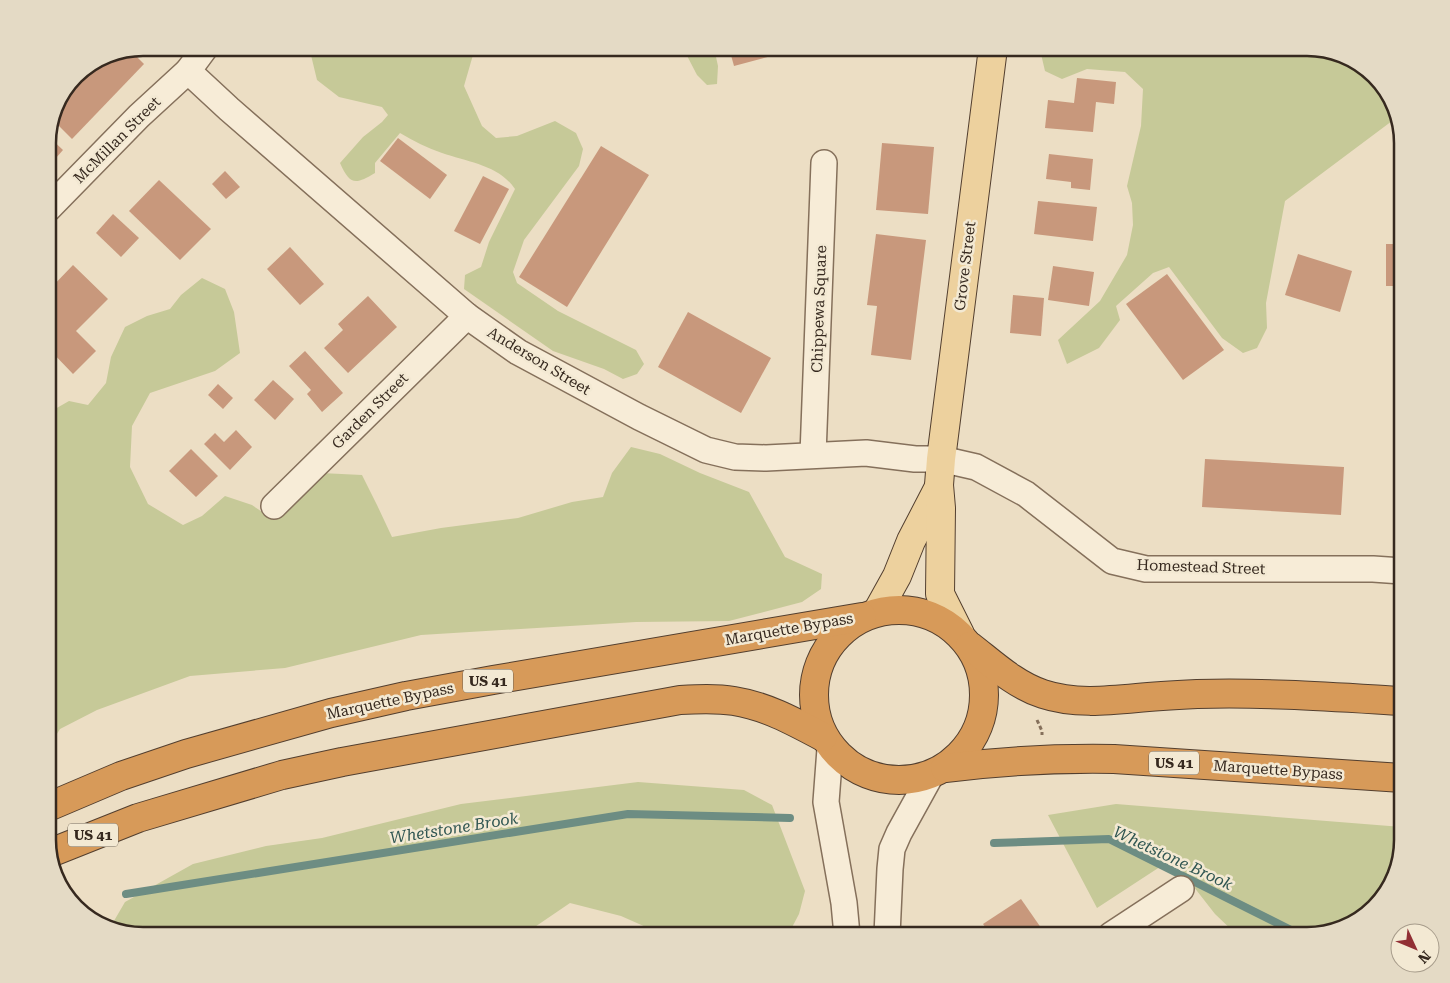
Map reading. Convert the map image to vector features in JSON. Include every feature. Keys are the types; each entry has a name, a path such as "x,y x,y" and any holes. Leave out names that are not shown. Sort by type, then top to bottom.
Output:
{"highway":[{"name":"US 41","path":"870,614 895,610 920,611 939,620 996,667 1028,688 1060,699 1077,701 1198,694 1244,694 1394,701"},
{"path":"826,743 816,694 820,672 828,653 841,635 870,614"},
{"name":"Marquette Bypass","path":"56,804 121,776 186,754 331,713 474,683 870,614"},
{"path":"938,771 964,748 975,730 982,711 984,687 980,668 964,640"},
{"name":"US 41","path":"57,850 138,818 282,775 342,762 680,700 718,699 734,701 756,706 785,717 826,743 844,762 860,772 882,779 904,780 938,771"},
{"name":"Marquette Bypass","path":"938,771 1003,761 1074,758 1394,777"}],"main road":[{"name":"Grove Street","path":"964,640 940,594 941,508 939,486 992,56"},
{"name":"Grove Street","path":"870,614 897,576 911,541 939,486"}],"street":[{"name":"McMillan Street","path":"56,201 139,116 188,71 199,56"},
{"name":"Anderson Street","path":"188,71 229,110 466,316 518,352 639,417 706,450 736,457 766,458 866,453 915,460 941,459"},
{"name":"Chippewa Square","path":"813,456 824,163"},
{"name":"Garden Street","path":"274,506 466,316"},
{"name":"Homestead Street","path":"941,459 976,467 1026,494 1112,561 1146,569 1394,570"},
{"path":"826,743 826,802 844,903 845,927"},
{"path":"887,927 892,849 899,833 938,771"},
{"path":"1124,927 1181,889"}],"path":[{"path":"1035,717 1042,731 1042,738"}],"green space":[{"path":"311,56 473,56 464,86 482,126 496,138 517,136 555,121 576,133 583,149 579,166 524,240 513,272 517,283 558,311 636,350 644,364 637,374 623,379 604,369 553,351 464,289 465,275 481,267 489,242 515,189 508,181 492,169 431,149 400,133 375,163 375,173 358,181 350,179 340,163 363,137 388,115 382,107 339,97 317,80"},
{"path":"687,56 716,56 718,66 717,84 707,85 697,75"},
{"path":"1041,56 1307,56 1324,58 1345,65 1364,78 1379,95 1391,122 1285,201 1266,303 1267,328 1257,348 1243,353 1222,338 1169,267 1153,273 1116,306 1120,320 1099,348 1067,364 1058,340 1100,301 1127,255 1133,225 1132,203 1127,186 1141,126 1143,89 1125,72 1087,69 1062,79 1045,71"},
{"path":"202,278 225,289 234,312 240,353 215,371 150,393 132,426 130,467 148,504 183,525 202,516 225,496 252,505 268,516 321,473 362,475 392,537 441,528 518,518 572,502 603,497 612,473 631,447 660,454 700,473 749,492 785,557 822,574 821,589 802,602 729,621 636,622 421,635 285,668 190,676 97,710 60,729 56,735 56,408 69,401 88,405 106,383 111,357 125,327 147,316 170,309 181,295"},
{"path":"638,782 744,790 772,805 805,891 799,914 792,927 646,927 621,916 570,903 535,927 143,927 114,921 125,902 193,864 266,846 322,838 461,804"},
{"path":"1116,804 1394,826 1394,840 1392,857 1385,878 1368,901 1350,915 1329,924 1318,926 1229,927 1215,914 1172,859 1097,908 1048,815"}],"building":[{"path":"731,56 771,56 734,66"},
{"path":"137,57 144,64 72,139 58,125 65,105 74,90 100,68 115,61"},
{"path":"1077,78 1116,82 1114,104 1096,102 1093,132 1045,128 1048,100 1074,103"},
{"path":"398,138 447,175 430,199 380,161"},
{"path":"56,143 63,150 56,158"},
{"path":"882,143 934,147 928,214 876,210"},
{"path":"601,146 649,175 567,307 519,277"},
{"path":"1049,154 1093,159 1090,190 1071,188 1071,182 1046,179"},
{"path":"225,171 240,187 226,199 212,184"},
{"path":"483,176 509,189 480,244 454,231"},
{"path":"159,180 211,229 180,260 129,211"},
{"path":"1038,201 1097,207 1093,241 1034,234"},
{"path":"113,214 139,238 121,257 96,233"},
{"path":"876,234 926,240 911,360 871,355 877,306 867,305"},
{"path":"1386,244 1394,244 1394,286 1386,286"},
{"path":"290,247 324,284 300,305 267,269"},
{"path":"1298,254 1352,271 1340,312 1285,295"},
{"path":"73,265 108,299 76,331 96,351 73,374 56,356 56,283"},
{"path":"1053,266 1094,272 1089,306 1048,300"},
{"path":"1167,274 1224,350 1183,380 1126,304"},
{"path":"1013,295 1044,298 1041,336 1010,333"},
{"path":"368,296 397,327 348,373 324,348 343,330 338,324"},
{"path":"688,312 771,358 741,413 658,367"},
{"path":"305,351 343,393 322,412 307,394 311,390 289,366"},
{"path":"273,380 294,399 275,420 254,400"},
{"path":"218,384 233,398 223,409 208,395"},
{"path":"236,430 252,447 230,470 204,444 215,433 224,442"},
{"path":"191,449 218,476 196,497 169,471"},
{"path":"1205,459 1344,467 1341,515 1202,507"},
{"path":"1021,899 1040,927 985,927 983,924"}],"waterway":[{"name":"Whetstone Brook","path":"126,894 628,814 790,818"},
{"name":"Whetstone Brook","path":"994,843 1109,839 1285,927"}]}
